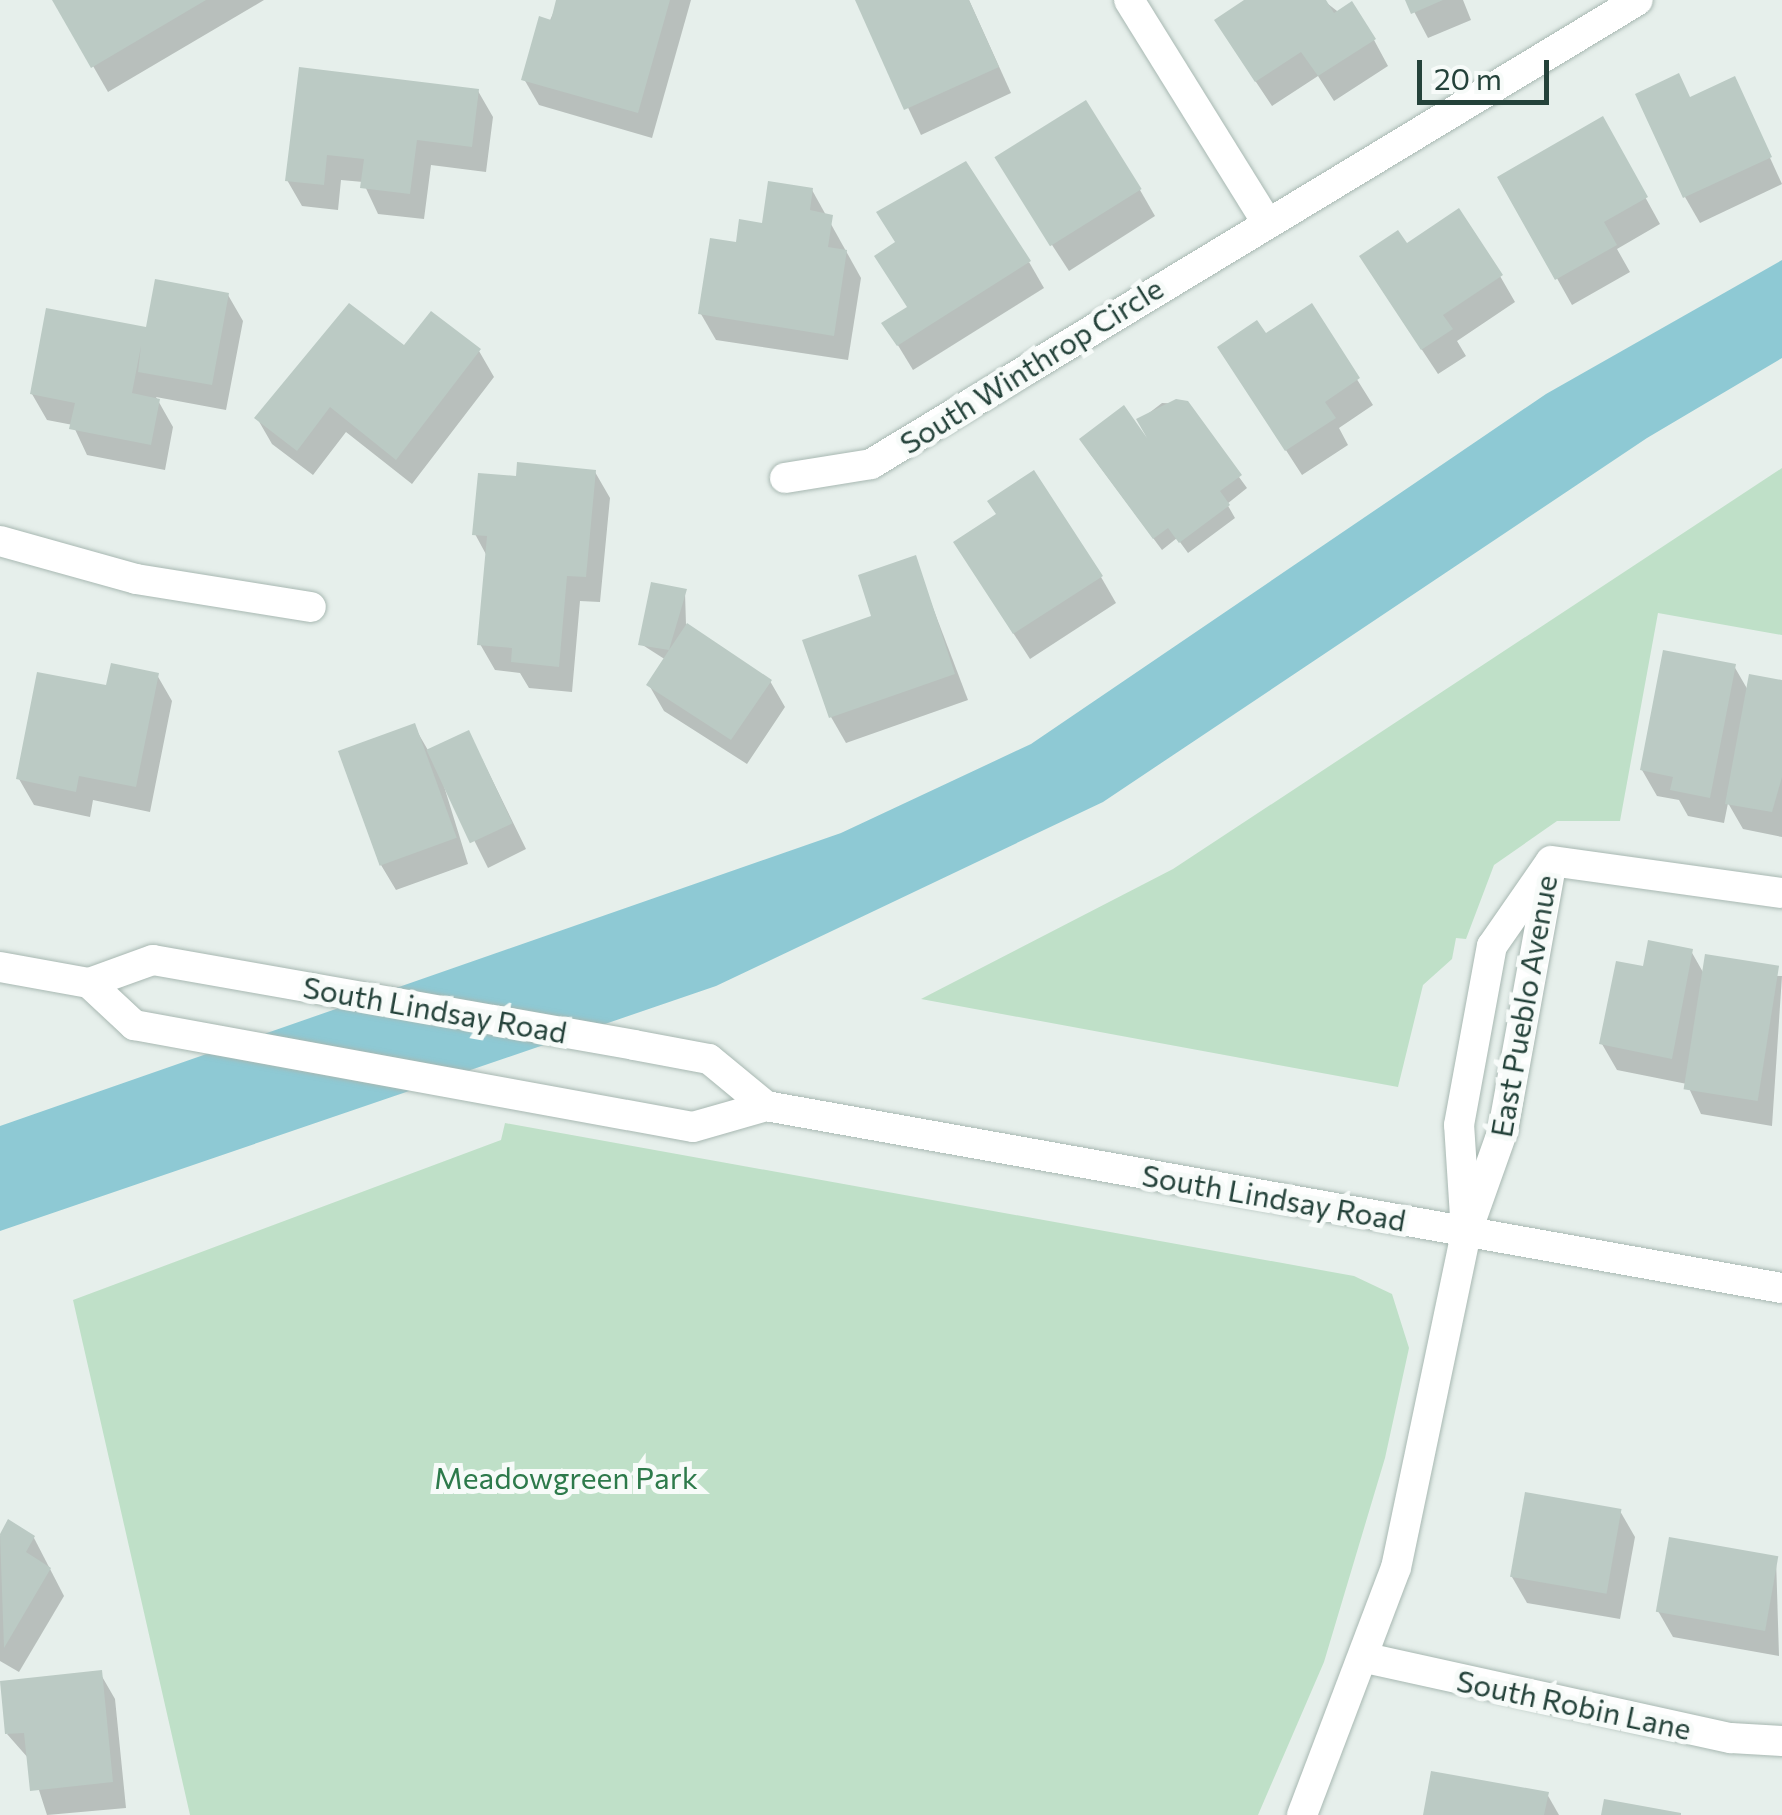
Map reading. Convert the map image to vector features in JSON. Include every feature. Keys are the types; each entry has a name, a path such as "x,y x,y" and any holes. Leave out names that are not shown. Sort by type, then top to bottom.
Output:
{"street":[{"path":"1129,0 1265,218"},
{"name":"South Winthrop Circle","path":"785,478 871,464 1265,218 1638,0"},
{"path":"0,541 136,579 311,606"},
{"path":"1552,862 1782,893"},
{"name":"East Pueblo Avenue","path":"1466,1232 1459,1125 1492,946 1552,862"},
{"name":"East Pueblo Avenue","path":"1302,1815 1366,1658 1431,1431 1466,1232 1503,1130 1552,862"},
{"name":"South Lindsay Road","path":"766,1106 709,1059 634,1045 152,960 89,983 134,1025 508,1089 693,1127 766,1106 1782,1288"},
{"path":"0,967 89,983"},
{"name":"South Robin Lane","path":"1366,1658 1731,1738 1782,1741"}],"green space":[{"path":"1782,468 1782,635 1658,613 1620,821 1557,821 1494,865 1466,939 1456,938 1452,959 1423,985 1398,1087 921,999 1173,869"},
{"name":"Meadowgreen Park","path":"505,1123 1354,1276 1392,1294 1409,1348 1385,1458 1324,1662 1258,1815 190,1815 73,1300 501,1140"}],"water":[{"path":"1782,260 1782,358 1647,438 1103,802 716,986 0,1231 0,1126 841,833 1031,744 1546,394"}],"building":[{"path":"52,0 206,0 91,68"},
{"path":"556,0 670,0 638,113 521,80 539,16 551,20"},
{"path":"855,0 969,0 999,67 904,110"},
{"path":"1244,0 1326,0 1334,13 1352,1 1376,39 1318,76 1301,52 1255,82 1214,20"},
{"path":"1405,0 1443,0 1411,14"},
{"path":"299,67 479,89 472,147 417,140 410,194 360,188 364,159 327,155 324,185 285,181"},
{"path":"1679,73 1690,97 1735,76 1772,157 1683,198 1635,94"},
{"path":"1086,100 1142,189 1050,246 994,157"},
{"path":"1603,116 1648,197 1604,222 1617,245 1555,280 1497,177"},
{"path":"966,161 1031,261 897,346 881,323 907,307 874,256 895,242 876,212"},
{"path":"768,181 813,188 810,210 833,215 828,247 847,250 834,336 698,314 710,238 736,242 739,219 762,223"},
{"path":"1459,208 1503,275 1443,315 1453,329 1421,350 1359,256 1398,230 1407,243"},
{"path":"155,279 229,293 212,385 138,372 141,346 132,393 160,399 151,445 69,429 75,403 30,394 46,308 146,327"},
{"path":"349,303 404,345 431,311 481,349 396,460 330,407 297,451 254,418"},
{"path":"1312,303 1360,378 1325,402 1336,418 1285,451 1217,347 1257,320 1266,333"},
{"path":"1176,399 1188,401 1242,475 1220,491 1230,505 1179,543 1168,528 1153,539 1079,439 1124,405 1147,438 1136,419"},
{"path":"517,462 596,470 586,577 567,576 559,667 511,662 512,648 477,645 487,536 472,535 478,473 516,476"},
{"path":"1034,470 1103,576 1013,634 953,542 996,514 987,501"},
{"path":"916,555 955,674 829,718 802,640 871,616 858,575"},
{"path":"651,582 687,589 669,650 638,645"},
{"path":"687,623 772,680 731,740 646,685"},
{"path":"1663,650 1736,664 1710,798 1670,790 1673,777 1640,770"},
{"path":"111,663 159,673 136,787 79,776 76,792 16,779 37,672 106,685"},
{"path":"1749,674 1782,680 1782,777 1772,812 1725,804"},
{"path":"415,723 457,838 380,866 338,751"},
{"path":"469,730 513,823 470,843 426,750"},
{"path":"1648,940 1693,949 1672,1059 1599,1044 1616,961 1643,966"},
{"path":"1705,954 1779,966 1758,1101 1684,1089"},
{"path":"1525,1492 1622,1509 1607,1594 1510,1577"},
{"path":"8,1519 35,1536 26,1552 51,1568 4,1648 0,1534"},
{"path":"1669,1537 1778,1556 1765,1631 1656,1612"},
{"path":"102,1670 113,1782 30,1791 24,1733 5,1734 0,1681"},
{"path":"1431,1771 1549,1792 1544,1815 1423,1815"},
{"path":"1604,1799 1681,1813 1681,1815 1601,1815"}]}
